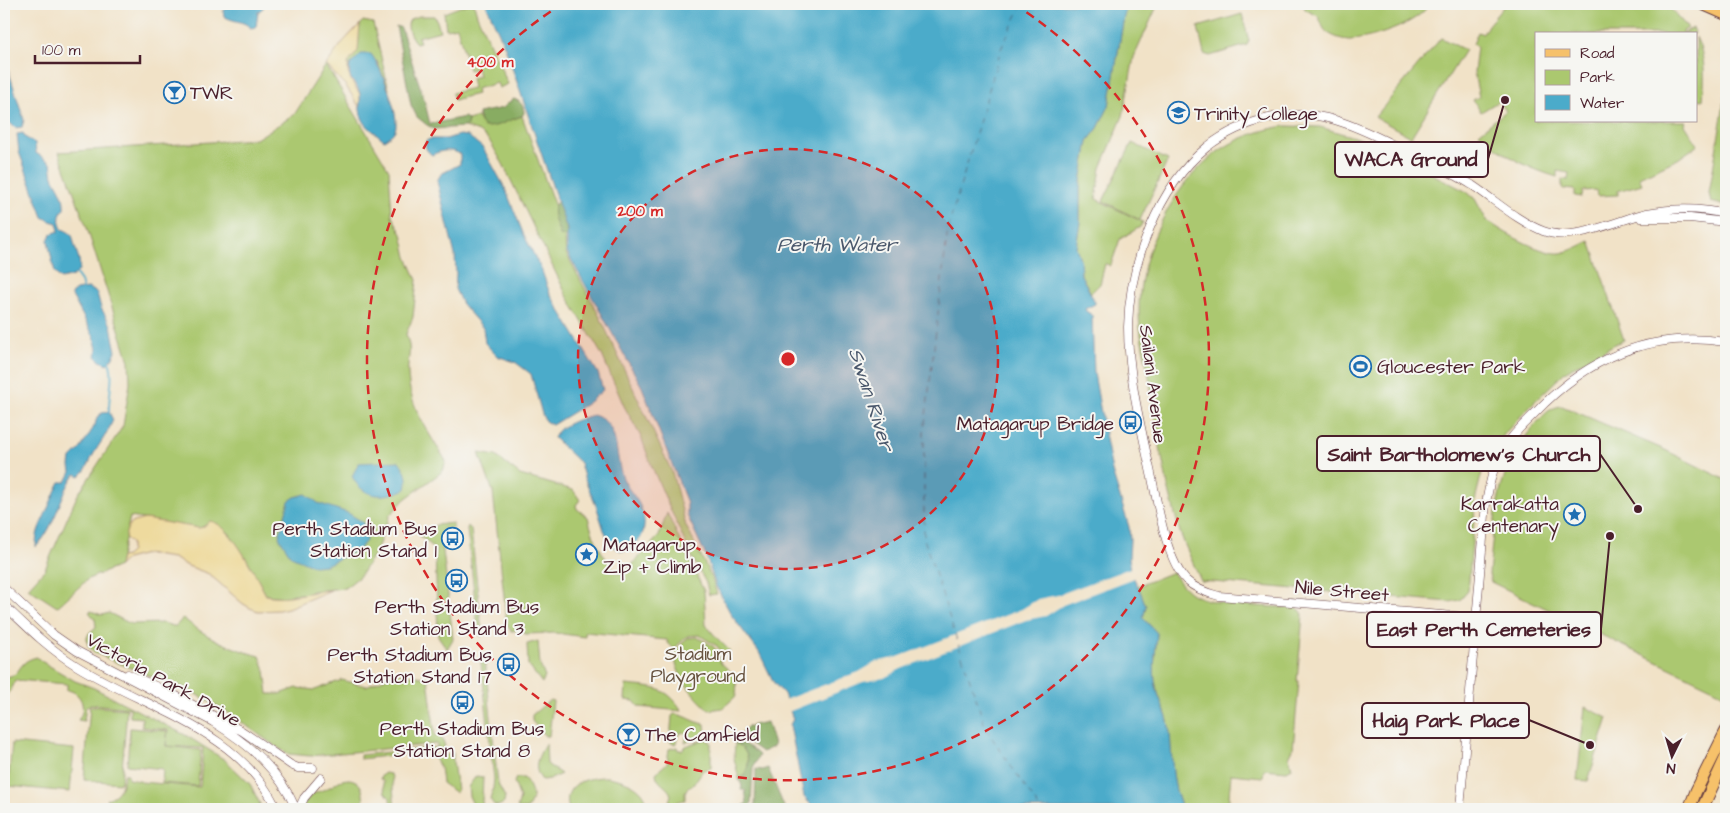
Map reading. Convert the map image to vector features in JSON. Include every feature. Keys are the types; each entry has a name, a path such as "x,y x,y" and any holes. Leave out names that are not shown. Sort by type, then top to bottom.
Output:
{"highway":[{"path":"1689,809 1726,731"},
{"path":"1702,809 1726,757"}],"main road":[{"path":"1701,4 1726,15"},
{"path":"1722,4 1726,6"}],"street":[{"name":"Sailani Avenue","path":"1204,592 1185,579 1173,561 1166,538 1142,433 1132,375 1129,342 1131,295 1137,265 1150,226 1191,162 1207,147 1224,135 1270,117 1305,114 1332,118 1358,127 1461,178 1500,207 1539,229 1553,234 1582,232 1634,217"},
{"path":"1634,217 1649,213 1700,209 1726,214"},
{"path":"1634,217 1690,218 1726,222"},
{"path":"1460,809 1486,503 1500,456 1510,440 1543,404 1589,368 1606,358 1624,351 1671,339 1726,342"},
{"name":"Victoria Park Drive","path":"4,588 54,635 77,651 213,722 234,735 255,751 273,771 297,809"},
{"name":"Nile Street","path":"1204,592 1219,596 1477,618"},
{"name":"Victoria Park Drive","path":"4,605 45,643 78,667 219,741 252,770 277,809"},
{"path":"103,665 134,675 234,726 291,766 313,768"},
{"path":"297,809 321,778"}],"green space":[{"path":"467,4 474,4 477,15 508,84 499,88 497,83 476,89 477,94 454,100 452,93 473,88 471,78 479,76 477,68 469,70 457,27 446,29 444,13"},
{"path":"1128,4 1158,4 1134,57 1123,116 1101,168 1096,199 1143,222 1140,227 1120,239 1111,265 1105,264 1100,284 1091,293 1081,275 1080,259 1076,247 1080,222 1080,187 1088,141 1098,128 1109,106 1124,16"},
{"path":"1302,4 1430,4 1415,18 1394,29 1370,37 1350,40 1328,33 1318,16 1306,10"},
{"path":"1502,4 1667,5 1688,28 1684,32 1535,32 1535,122 1686,122 1685,125 1698,145 1678,159 1639,177 1642,184 1618,191 1618,195 1597,196 1596,190 1583,191 1582,197 1575,196 1575,190 1562,189 1562,179 1568,180 1569,173 1557,171 1557,177 1525,165 1497,148 1479,133 1506,111 1499,101 1481,112 1473,100 1479,97 1474,73 1477,46 1473,44 1478,32 1483,34 1504,6"},
{"path":"1242,14 1249,41 1247,45 1210,56 1204,54 1198,27"},
{"path":"420,16 434,16 440,31 418,37 420,42 416,43 410,35 408,25 411,19"},
{"path":"363,21 373,23 389,90 377,61 350,65 348,72 348,63 358,49 359,29"},
{"path":"396,26 401,28 430,124 465,117 468,120 465,127 434,129 417,117 411,105"},
{"path":"1692,28 1694,32 1686,32"},
{"path":"1441,38 1465,50 1411,137 1375,117"},
{"path":"1698,42 1703,60 1703,100 1698,99"},
{"path":"326,65 389,170 392,216 402,234 407,257 417,280 413,317 406,334 409,350 409,385 421,419 446,461 443,471 405,499 390,515 377,549 360,576 345,588 312,591 307,594 294,594 286,597 266,595 248,561 229,533 216,523 199,528 130,517 119,566 88,579 57,607 28,588 45,569 77,496 123,426 130,383 129,361 87,228 59,152 256,139 294,115"},
{"path":"1726,92 1726,206 1711,202 1709,193"},
{"path":"514,99 523,106 524,113 522,116 489,127 484,127 480,122 478,113 503,108"},
{"path":"522,116 565,237 566,253 600,317 672,472 686,526 712,578 717,594 709,595 706,583 689,552 641,437 624,406 602,355 566,294 503,164 489,140 479,132 465,127 468,120 478,117 480,122 504,122"},
{"name":"Gloucester Park","path":"1286,126 1320,127 1371,142 1467,192 1475,199 1487,221 1506,233 1545,251 1561,253 1590,241 1624,340 1566,371 1530,406 1495,447 1482,472 1476,496 1468,591 1460,600 1450,602 1201,581 1180,532 1162,455 1141,336 1139,312 1143,272 1149,251 1166,212 1190,177 1204,163 1232,143 1253,134"},
{"path":"1132,143 1168,160 1140,220 1103,201"},
{"path":"558,201 567,229 565,237 560,235 553,213"},
{"path":"1562,406 1665,450 1726,480 1726,694 1491,582 1489,574 1493,533 1504,477 1522,442 1535,425 1550,410"},
{"path":"479,453 496,456 520,475 573,490 580,500 576,505 577,509 588,517 599,548 618,574 629,568 659,536 667,513 704,591 706,625 730,651 722,653 717,646 699,635 687,636 674,649 667,640 585,632 585,637 555,633 525,634 521,630 511,631 507,625 493,492"},
{"path":"453,523 453,528 443,529 441,533 453,639 447,649 438,636 435,551 429,543 419,536 436,525"},
{"path":"468,526 471,529 481,637 478,628"},
{"path":"1173,572 1191,593 1200,598 1226,603 1297,608 1303,614 1293,749 1289,757 1292,768 1287,771 1264,769 1263,777 1231,774 1228,809 1183,809 1176,790 1172,769 1169,726 1155,680 1154,666 1157,633 1143,618 1146,606 1138,586"},
{"path":"89,612 102,615 109,613 131,624 163,623 176,626 183,618 219,642 260,656 265,670 268,694 280,694 297,688 315,690 342,680 366,686 398,673 428,678 435,736 439,736 445,747 440,750 360,759 360,755 438,747 436,744 310,756 289,754 226,711 183,687 144,674 95,653 88,646 87,638 89,633 96,627 95,619"},
{"name":"Stadium Playground","path":"697,637 715,649 720,662 732,673 736,680 736,696 723,708 709,710 681,677 675,661 674,653 687,638"},
{"path":"538,641 540,665 545,677 542,683 528,665 527,644"},
{"path":"37,657 75,681 94,688 187,736 225,760 250,784 260,804 260,809 112,809 106,799 114,796 120,790 124,774 128,774 128,779 141,782 200,787 203,748 166,746 168,730 142,727 142,718 130,717 130,708 90,704 86,706 84,721 78,720 81,716 82,702 76,694 67,690 67,684 15,680 4,700 4,678 16,674 26,661"},
{"path":"481,662 485,662 498,784 505,797 504,803 498,806 494,805 490,799 494,779"},
{"path":"626,685 659,690 671,697 682,711 639,707 634,701 625,700"},
{"path":"550,700 553,701 549,736 545,736 532,721 532,715"},
{"path":"90,706 127,709 121,783 84,780"},
{"path":"1585,707 1608,718 1588,781 1577,780"},
{"path":"674,714 705,724 706,734 685,743 687,735 684,732 677,737 676,744 671,743 672,716"},
{"path":"767,722 773,747 762,752 739,736 748,726 749,728 753,725"},
{"path":"130,728 167,731 166,746 201,750 198,786 162,783 163,769 127,765"},
{"path":"705,739 711,742 711,768 703,770 693,785 688,787 685,792 685,800 671,803 669,801 670,792 658,780 656,773 667,763 669,749 677,747 678,750 682,750 686,746"},
{"path":"736,740 759,755 753,768 751,804 748,807 744,805 747,803 745,790 741,790 742,786 739,779 746,770 748,760 744,750 735,743"},
{"path":"12,743 74,749 70,792 8,786"},
{"path":"546,743 547,764 561,774 542,780 537,770 537,761"},
{"path":"735,743 744,750 748,760 746,770 739,779 734,758"},
{"path":"453,753 456,793 442,783 440,767 434,757"},
{"path":"768,768 785,809 752,809 755,805 756,769"},
{"path":"385,773 390,774 392,777 395,809 391,809 390,798 385,793 383,781 380,779"},
{"path":"476,776 483,777 482,802 484,809 475,809 469,796 468,787"},
{"path":"607,777 621,780 640,790 647,801 648,809 569,809 569,793 572,788 592,778"},
{"path":"516,778 524,778 531,790 532,797 527,809 517,809 520,798 514,782"},
{"path":"354,780 361,786 364,809 302,809 313,794 340,781"}],"sand":[{"path":"360,24 358,51 348,63 348,73 360,94 360,108 346,86 326,65 343,42"},
{"path":"145,519 199,528 210,521 218,524 235,541 250,564 266,595 290,596 331,590 288,608 258,611 242,603 209,574 173,558 146,554 126,559 119,566 121,557 126,556 131,551 131,543 125,537 129,525"}],"water":[{"path":"232,4 261,4 264,7 258,12 256,27 251,28 224,16 223,11"},
{"name":"Perth Water","path":"486,4 1128,4 1124,16 1109,106 1098,128 1088,141 1080,187 1080,222 1076,247 1080,259 1081,275 1095,302 1095,304 1085,309 1092,315 1094,373 1112,471 1129,527 1129,558 1132,575 1146,606 1143,618 1157,633 1154,666 1155,680 1168,721 1174,779 1183,809 815,809 804,797 790,725 793,719 784,694 774,683 759,652 732,616 716,586 706,556 687,515 687,503 642,387 567,252 567,229 505,47"},
{"path":"4,51 24,120 22,127 15,128 4,114"},
{"path":"361,54 371,54 375,60 384,79 395,114 395,130 392,135 384,140 363,120 359,90 351,79 350,65"},
{"path":"23,133 26,138 35,143 36,153 51,163 53,177 62,193 64,209 60,217 60,224 62,229 72,236 79,262 79,271 73,276 61,279 55,273 48,240 51,234 59,231 57,223 43,217 19,152 17,134"},
{"path":"459,135 468,136 483,148 505,188 523,233 542,271 550,294 598,373 603,390 588,403 552,425 545,421 542,414 531,374 515,362 497,356 485,343 483,328 462,304 455,289 455,255 437,181 441,174 460,164 460,154 446,151 432,155 425,146 426,141 430,139 446,139"},
{"path":"88,288 97,293 101,308 111,325 116,351 107,364 100,361 96,356 97,349 94,337 71,294 76,290"},
{"path":"109,412 113,420 109,429 88,466 80,476 75,474 53,521 36,547 38,531 55,492 60,482 66,482 71,472 71,458 81,448 95,425 97,417 102,413"},
{"path":"593,415 602,419 612,432 620,470 643,515 644,529 642,535 635,545 622,551 612,546 604,530 580,463 554,438 560,429 565,426 576,420"},
{"path":"399,461 405,471 407,481 406,489 398,492 383,495 369,493 357,484 352,476 359,463"},
{"path":"306,494 318,503 348,513 361,521 366,527 366,541 359,549 326,565 314,566 291,556 279,537 289,501"}],"pier":[{"path":"1133,567 1136,577 1063,605 1046,616 1026,620 901,669 884,678 863,682 788,712 784,700 859,672 876,662 898,657 1022,609 1038,599 1058,595"}],"waterway":[{"path":"76,274 81,281 83,289"},
{"path":"109,362 111,367 111,386 109,412"}],"ferry route":[{"path":"1022,4 1001,49 948,228 924,433 924,539 986,729 1040,809"}],"place":[{"name":"TWR","path":"174,92"},
{"name":"WACA Ground","path":"1505,100"},
{"name":"Trinity College","path":"1178,113"},
{"name":"Gloucester Park","path":"1361,366"},
{"name":"Matagarup Bridge","path":"1130,423"},
{"name":"Saint Bartholomew's Church","path":"1638,509"},
{"name":"Karrakatta Centenary","path":"1575,514"},
{"name":"East Perth Cemeteries","path":"1610,536"},
{"name":"Perth Stadium Bus Station Stand 1","path":"453,539"},
{"name":"Matagarup Zip + Climb","path":"587,555"},
{"name":"Perth Stadium Bus Station Stand 3","path":"457,580"},
{"name":"Perth Stadium Bus Station Stand 17","path":"508,665"},
{"name":"Perth Stadium Bus Station Stand 8","path":"462,702"},
{"name":"The Camfield","path":"629,734"},
{"name":"Haig Park Place","path":"1590,745"}],"water label":[{"name":"Swan River","path":"872,399"}]}
